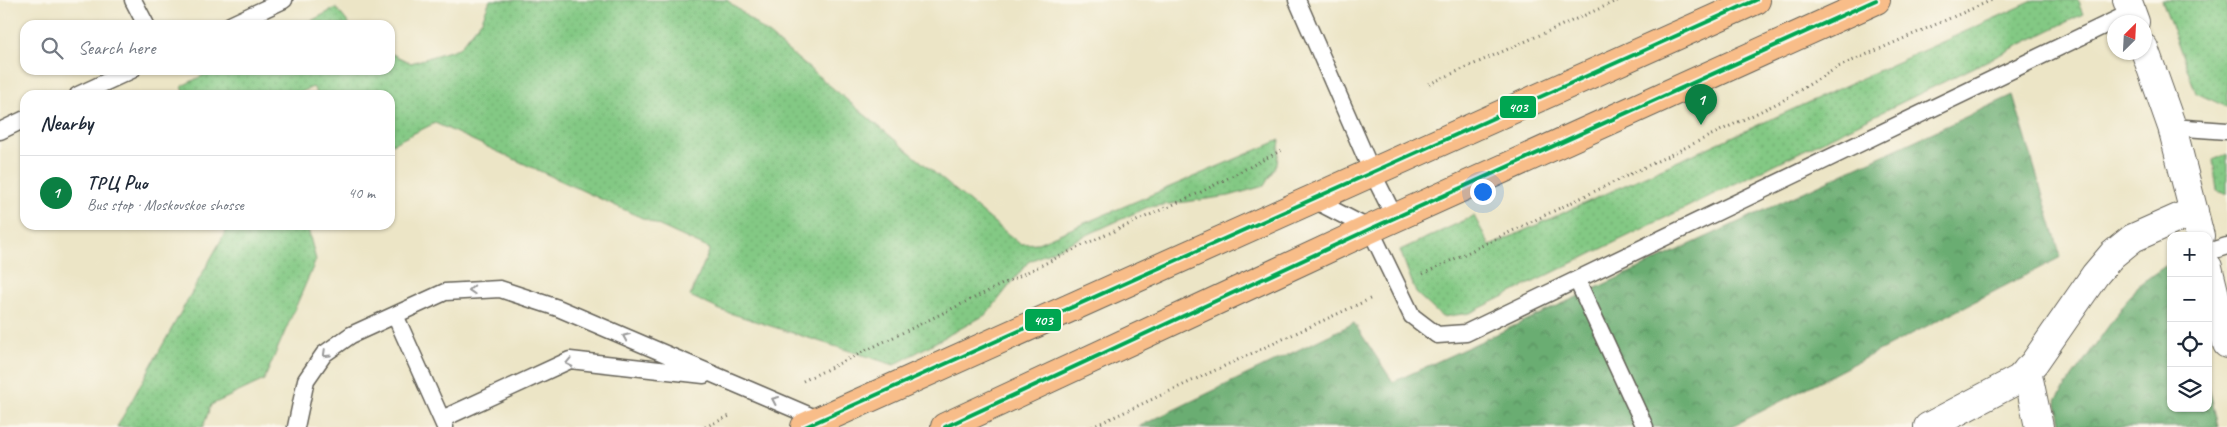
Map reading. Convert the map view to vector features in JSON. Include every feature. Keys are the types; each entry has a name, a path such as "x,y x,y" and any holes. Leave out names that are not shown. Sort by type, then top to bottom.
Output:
{"main road":[{"path":"813,424 1756,0"},
{"path":"946,427 1370,229 1876,0"}],"street":[{"path":"1928,427 2023,374 2050,342 2095,275 2112,255 2133,238 2197,224 2172,126 2148,60"},
{"path":"2210,277 2227,344"},
{"path":"2023,374 2039,427"}],"lane":[{"path":"133,0 143,20"},
{"path":"241,20 284,0"},
{"path":"1296,0 1372,172 1395,218"},
{"path":"1312,199 1370,229 1412,316 1437,335 1466,333 2132,12"},
{"path":"89,90 121,75"},
{"path":"0,131 20,121"},
{"path":"2172,126 2227,131"},
{"path":"2212,251 2227,246"},
{"path":"1577,280 1645,427"},
{"path":"296,427 306,380 324,354 351,335 445,292 500,289 558,308 770,398 813,424"},
{"path":"395,315 444,423 570,360 721,377"}],"path":[{"path":"1429,84 1620,0"},
{"path":"1092,427 1398,286 1782,101 1838,67 1992,0"},
{"path":"705,427 770,398 1083,245 1201,192 1282,150"}],"green space":[{"path":"490,0 727,0 1020,244 1038,243 1280,140 1277,164 1264,186 1229,196 1148,207 1028,262 987,314 894,365 720,310 690,296 710,249 435,123 395,143 395,90 315,90 313,87 306,90 183,90 182,86 204,75 395,75 395,55 411,63 459,48 482,20"},
{"path":"2035,0 2077,0 2083,14 1470,313 1442,317 1416,293 1400,250 1474,216 1490,246"},
{"path":"2162,0 2227,0 2227,107 2196,93"},
{"path":"336,8 346,20 313,20"},
{"path":"2013,95 2061,257 1731,427 1138,427 1354,323 1393,382"},
{"path":"2227,154 2227,194 2217,191 2213,160"},
{"path":"308,230 316,260 264,380 211,405 203,427 117,427 226,231"},
{"path":"2167,266 2167,412 2212,412 2212,400 2218,427 2062,427 2056,400 2137,286"}],"transit line":[{"name":"403","path":"805,427 1756,0"},
{"name":"403","path":"945,427 1370,229 1876,0"}],"place":[{"name":"ТРЦ Рио","path":"1701,125"}]}
